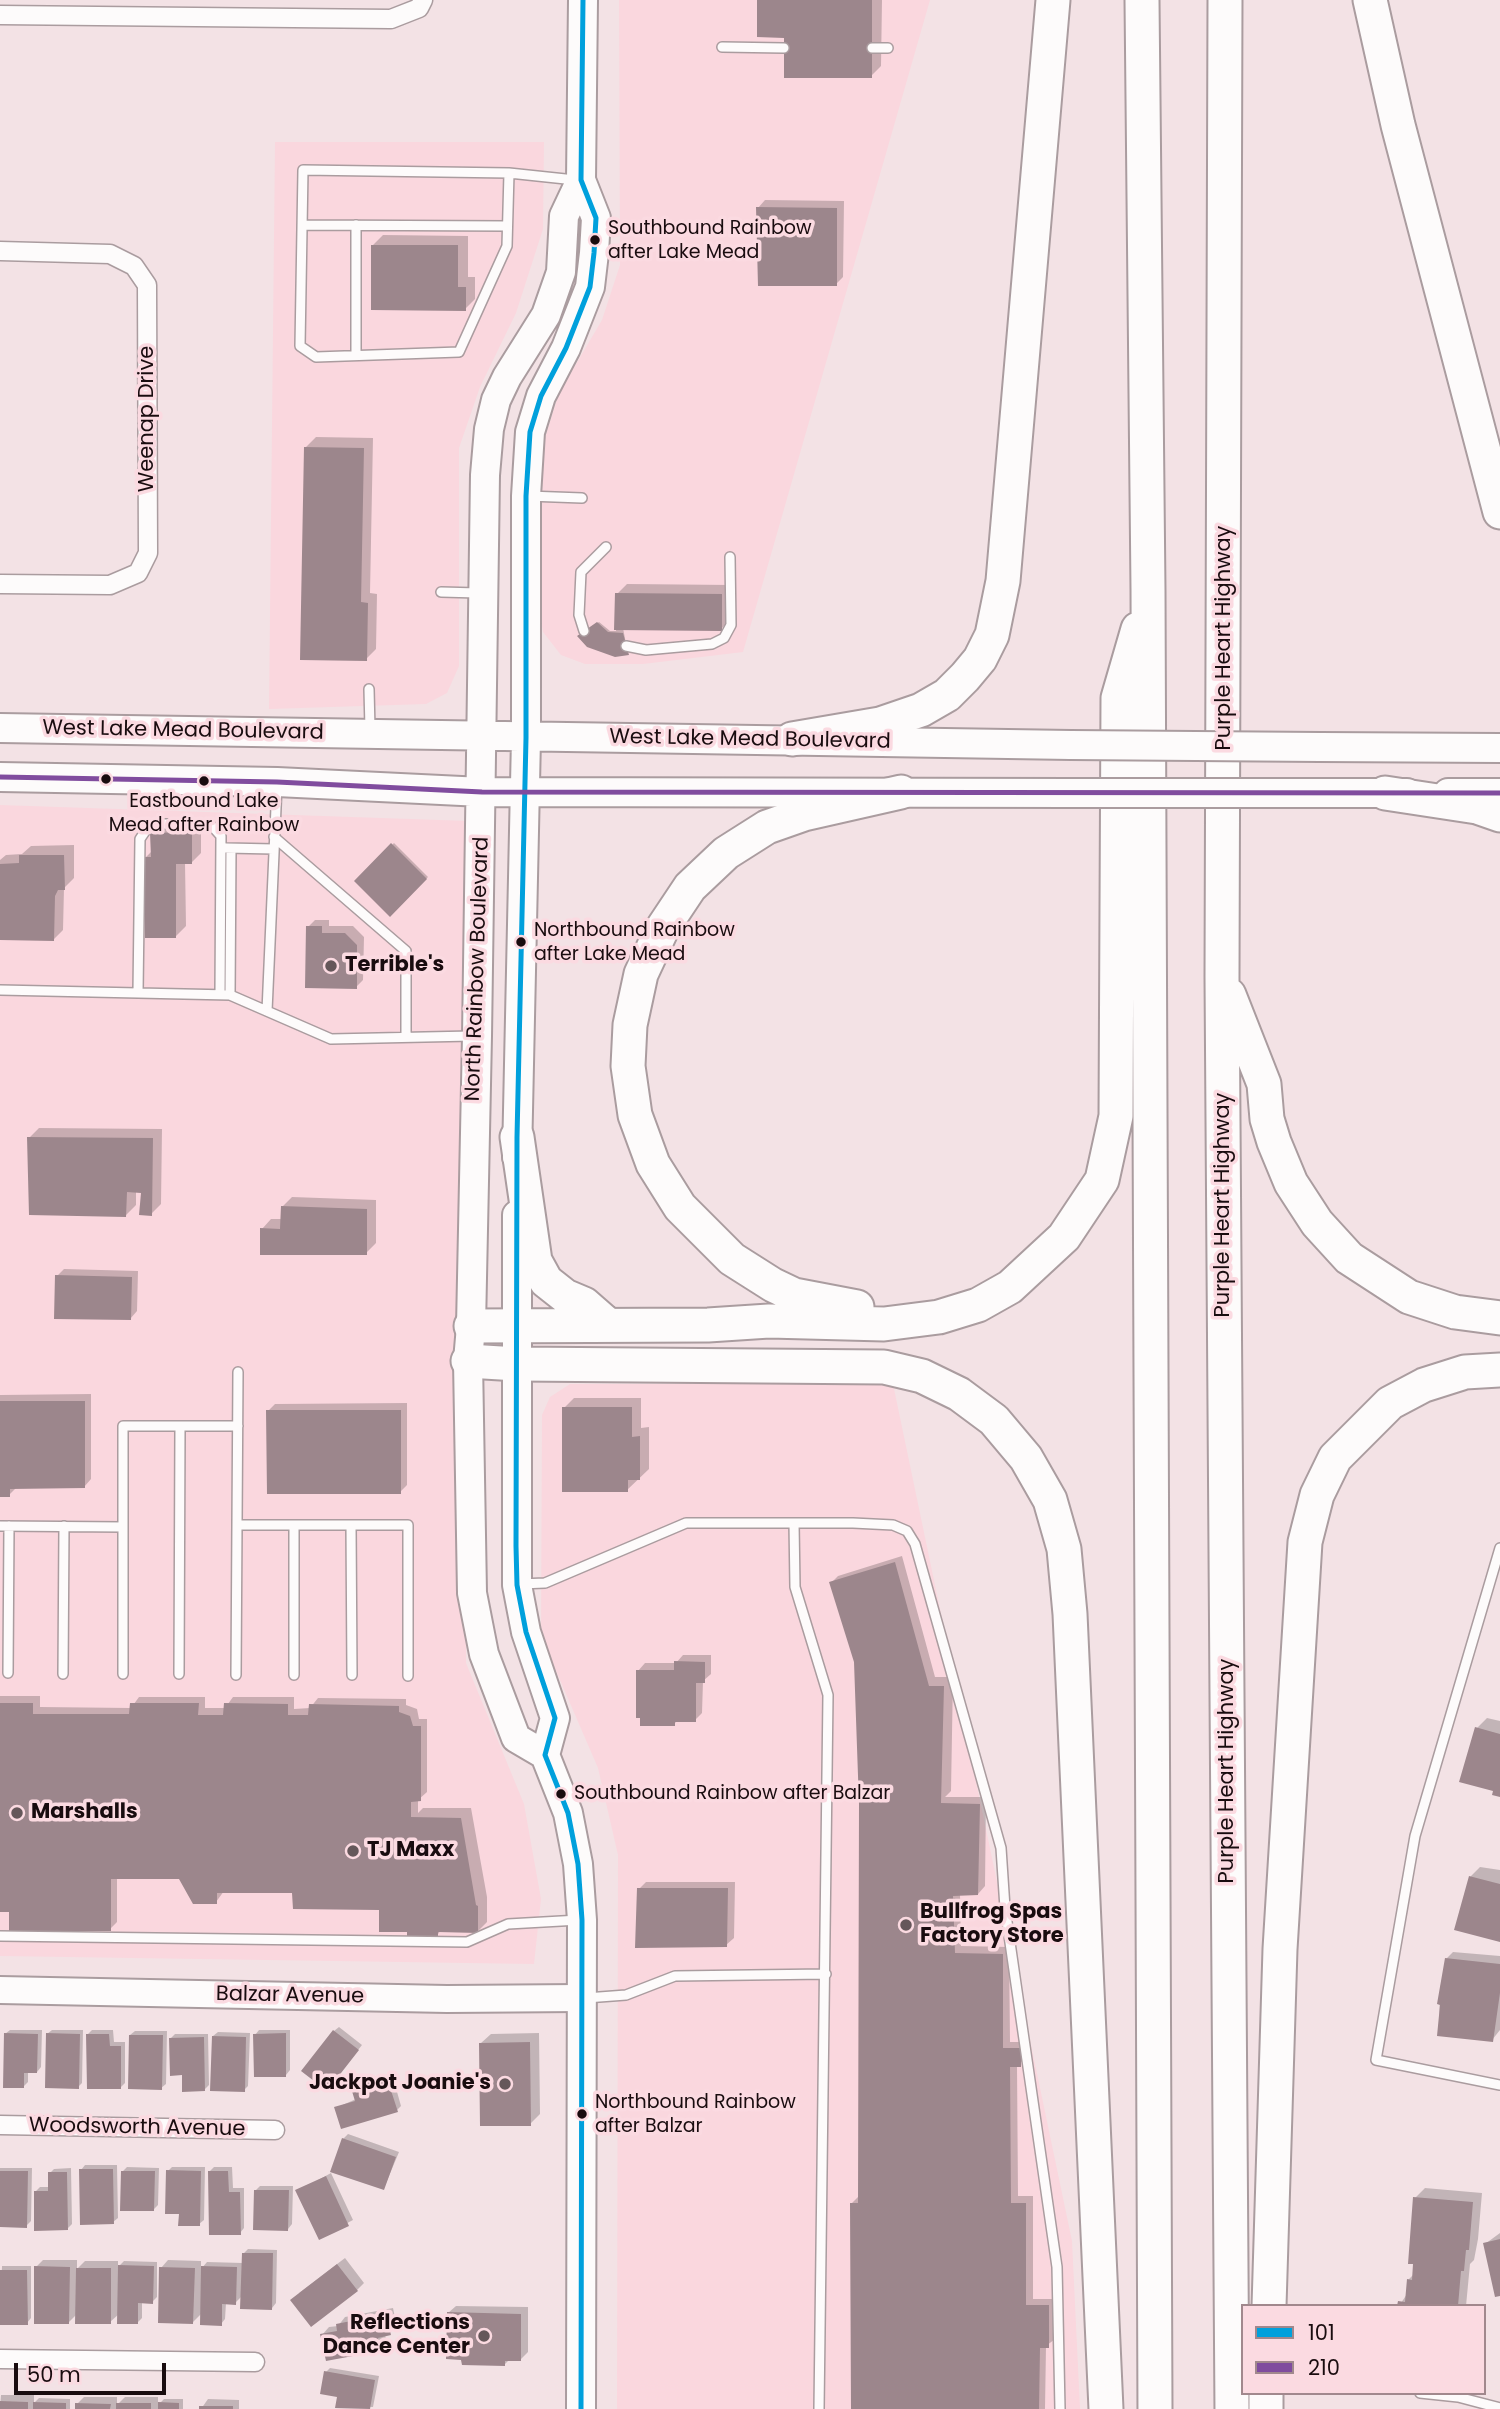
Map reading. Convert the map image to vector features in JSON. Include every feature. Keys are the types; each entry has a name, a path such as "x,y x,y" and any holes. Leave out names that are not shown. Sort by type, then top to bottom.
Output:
{"highway":[{"path":"792,739 880,724 921,710 947,695 965,677 980,659 992,635 1003,581 1053,0"},
{"path":"1142,0 1149,589 1155,2409"},
{"name":"Purple Heart Highway","path":"1225,0 1222,977 1232,2409"},
{"path":"1370,0 1398,125 1500,512"},
{"path":"471,1326 769,1321 884,1324 940,1317 978,1305 1022,1279 1064,1237 1102,1180 1118,1090 1118,698 1149,589"},
{"path":"901,792 804,814 767,827 726,853 690,887 669,918 641,974 628,1045 635,1115 653,1164 664,1184 695,1225 713,1242 748,1271 773,1285 794,1295 843,1306 901,1306 944,1298 970,1288 998,1276 1024,1258 1069,1211 1111,1141"},
{"path":"1385,793 1477,807 1500,814"},
{"path":"1222,977 1264,1084 1267,1119 1274,1142 1291,1183 1317,1223 1349,1258 1409,1297 1455,1312 1500,1318"},
{"path":"517,1137 535,1261 546,1281 565,1296 584,1304 608,1325"},
{"path":"468,1361 517,1364 884,1367 922,1376 959,1394 994,1420 1026,1458 1050,1500 1064,1549 1070,1614 1106,2409"},
{"path":"1269,2304 1273,2105 1281,1922 1305,1542 1317,1494 1335,1458 1390,1404 1424,1385 1454,1375 1500,1370"}],"main road":[{"name":"North Rainbow Boulevard","path":"581,180 564,216 561,272 551,303 533,339 507,377 489,429 485,475 482,792 471,1326 468,1361 472,1593 484,1654 516,1738 545,1755 555,1718 526,1632 517,1585 517,1137 526,738 526,496 530,432 541,396 566,348 590,287 596,218 581,180 583,0"},
{"name":"West Lake Mead Boulevard","path":"0,728 370,733 483,738 1500,748"},
{"path":"0,747 86,749 212,732"},
{"path":"0,777 277,782 482,792 1500,793"},
{"path":"545,1755 568,1813 578,1864 582,1920 581,2409"}],"street":[{"path":"0,15 182,8 391,19 421,4"},
{"name":"Weenap Drive","path":"0,251 110,254 134,266 147,285 148,553 138,573 110,585 0,584"},
{"name":"Balzar Avenue","path":"0,1990 447,1999 580,1998"},
{"name":"Woodsworth Avenue","path":"0,2125 275,2130"},
{"path":"0,2360 255,2362"}],"lane":[{"path":"722,47 784,48"},
{"path":"872,48 888,48"},
{"path":"509,173 507,246 459,352 316,357 300,346 303,170 509,173 581,180"},
{"path":"302,225 508,226"},
{"path":"356,225 356,355"},
{"path":"526,496 582,498"},
{"path":"584,631 579,615 581,572 606,547"},
{"path":"626,646 646,650 712,644 724,638 731,625 730,557"},
{"path":"441,592 484,593"},
{"path":"369,689 370,733"},
{"path":"267,1010 277,782"},
{"path":"138,992 140,839 146,830 157,824 198,824 213,827 226,848 225,995"},
{"path":"274,837 406,951 406,1036"},
{"path":"226,848 274,849"},
{"path":"0,990 225,995 267,1010 331,1039 477,1036"},
{"path":"236,1675 238,1372"},
{"path":"123,1674 123,1426 238,1426"},
{"path":"179,1674 180,1426"},
{"path":"517,1585 545,1583 686,1523 893,1525 907,1531 915,1544 1001,1848 1005,1908 1057,2267 1060,2409"},
{"path":"794,1523 795,1587 828,1695 820,2409"},
{"path":"237,1525 408,1525 408,1676"},
{"path":"294,1525 294,1675"},
{"path":"351,1525 352,1675"},
{"path":"8,1673 4,1526 123,1527"},
{"path":"63,1674 64,1527"},
{"path":"1500,1548 1415,1836 1376,2060 1500,2085"},
{"path":"0,1936 467,1942 508,1924 582,1920"},
{"path":"580,1998 626,1995 675,1976 826,1975"},
{"path":"1439,2395 1500,2408"}],"shaded area":[{"path":"619,0 930,0 743,652 643,664 585,664 561,655 543,632 540,615 543,444 559,393 602,320 620,265"},
{"path":"275,142 544,142 543,229 516,313 480,387 459,448 459,666 447,693 426,704 269,709"},
{"path":"0,805 469,821 466,1663 524,1804 541,1899 534,1964 0,1956"},
{"path":"570,1384 893,1384 1072,2241 1080,2409 617,2409 618,1855 598,1768 541,1636 542,1415 550,1397"}],"building":[{"path":"757,0 872,0 872,78 784,78 784,38 757,37"},
{"path":"756,207 837,208 837,286 758,286"},
{"path":"371,245 458,245 458,287 466,287 466,311 371,310"},
{"path":"304,447 364,448 361,602 368,603 367,661 300,660"},
{"path":"615,593 722,594 722,631 614,630"},
{"path":"597,622 608,632 623,633 629,655 615,657 587,647 577,636"},
{"path":"192,832 192,864 176,864 176,938 145,938 144,857 151,857 150,833"},
{"path":"391,843 427,879 390,917 354,881"},
{"path":"19,855 64,855 65,890 58,890 55,896 54,941 0,940 0,864 19,863"},
{"name":"Terrible's","path":"306,926 322,926 322,933 345,933 357,945 357,989 305,988"},
{"path":"27,1137 153,1138 152,1216 139,1215 141,1193 127,1192 126,1217 29,1215"},
{"path":"281,1206 367,1209 367,1255 260,1255 260,1228 280,1229"},
{"path":"55,1275 132,1277 131,1320 54,1319"},
{"path":"0,1401 85,1401 85,1488 10,1489 10,1497 0,1497"},
{"path":"562,1407 632,1407 632,1437 640,1436 640,1480 628,1480 628,1492 562,1492"},
{"path":"266,1410 401,1410 401,1494 267,1494"},
{"path":"895,1562 929,1686 944,1686 941,1803 980,1804 978,1895 953,1896 955,1953 1003,1954 1003,2048 1021,2048 1021,2067 1010,2067 1011,2203 1026,2203 1026,2305 1049,2305 1049,2348 1040,2348 1039,2409 851,2409 850,2203 858,2203 859,1804 854,1662 829,1582"},
{"path":"674,1661 705,1662 705,1683 696,1683 696,1722 675,1722 675,1726 640,1726 640,1718 636,1718 636,1670 674,1670"},
{"path":"0,1703 33,1703 33,1714 129,1714 130,1703 199,1703 198,1715 223,1715 224,1703 288,1704 288,1715 308,1715 309,1704 399,1706 399,1712 410,1716 413,1726 421,1726 421,1801 411,1802 411,1817 461,1818 478,1906 478,1933 438,1932 438,1936 407,1936 407,1932 379,1932 379,1910 293,1909 292,1893 217,1893 217,1904 193,1904 179,1879 111,1879 111,1931 9,1931 9,1912 0,1912"},
{"path":"1475,1727 1500,1734 1500,1797 1492,1795 1493,1791 1459,1782"},
{"path":"1469,1876 1500,1884 1500,1942 1454,1930"},
{"path":"637,1888 728,1888 727,1947 635,1948"},
{"path":"1445,1958 1500,1964 1500,1993 1493,2042 1437,2036 1440,2005 1437,2004"},
{"path":"333,2030 359,2050 327,2091 301,2071"},
{"path":"4,2033 38,2034 37,2073 24,2073 24,2088 3,2088"},
{"path":"46,2033 80,2034 79,2089 45,2088"},
{"path":"286,2033 286,2077 254,2077 253,2034"},
{"path":"86,2034 109,2034 110,2046 121,2046 121,2089 87,2089"},
{"path":"129,2035 163,2035 162,2090 128,2089"},
{"path":"212,2036 246,2037 245,2092 210,2091"},
{"path":"204,2037 205,2091 182,2092 182,2075 170,2076 169,2038"},
{"name":"Jackpot Joanie's","path":"530,2042 531,2126 480,2126 479,2043"},
{"path":"387,2078 398,2112 341,2129 334,2107 355,2101 351,2088"},
{"path":"342,2138 396,2157 384,2190 330,2172"},
{"path":"79,2169 113,2169 114,2224 80,2225"},
{"path":"166,2170 201,2171 200,2226 178,2226 179,2214 165,2214"},
{"path":"0,2171 28,2171 27,2228 0,2227"},
{"path":"121,2171 155,2171 154,2211 120,2211"},
{"path":"208,2171 228,2171 229,2192 240,2192 241,2235 209,2235"},
{"path":"48,2172 67,2172 68,2230 34,2231 34,2191 48,2191"},
{"path":"326,2176 349,2226 319,2240 295,2190"},
{"path":"254,2190 289,2190 288,2231 253,2230"},
{"path":"1413,2197 1473,2202 1469,2250 1466,2250 1464,2271 1461,2271 1458,2304 1397,2304 1398,2301 1405,2302 1407,2279 1412,2280 1413,2264 1408,2264"},
{"path":"1500,2239 1500,2296 1495,2297 1483,2243"},
{"path":"242,2253 273,2253 272,2310 240,2309"},
{"path":"337,2264 358,2291 311,2327 290,2300"},
{"path":"118,2265 154,2266 153,2304 138,2303 138,2324 117,2324"},
{"path":"34,2266 70,2267 69,2324 34,2324"},
{"path":"201,2266 237,2267 236,2305 222,2304 222,2326 200,2325"},
{"path":"159,2267 195,2268 193,2324 158,2323"},
{"path":"76,2268 111,2268 111,2324 75,2324"},
{"path":"0,2270 27,2270 28,2325 0,2325"},
{"name":"Reflections Dance Center","path":"447,2312 521,2314 521,2361 505,2361 505,2366 462,2365 461,2360 446,2359"},
{"path":"386,2314 391,2335 378,2338 380,2351 326,2361 320,2334 337,2331 336,2324"},
{"path":"324,2371 375,2380 370,2409 335,2408 337,2397 320,2394"},
{"path":"0,2401 28,2402 28,2409 0,2409"},
{"path":"33,2402 66,2403 66,2409 33,2409"},
{"path":"158,2402 179,2403 179,2409 158,2409"},
{"path":"75,2403 111,2404 110,2409 75,2409"},
{"path":"116,2403 151,2403 151,2409 116,2409"},
{"path":"199,2406 233,2406 233,2409 199,2409"}],"transit line":[{"name":"101","path":"581,2409 582,1920 578,1864 568,1813 545,1755 555,1718 526,1632 517,1585 516,1546 517,1137 526,738 526,496 530,432 541,396 566,348 590,287 594,253 596,218 581,180 583,0"},
{"name":"210","path":"0,777 277,782 482,792 1500,793"}],"place":[{"name":"Southbound Rainbow after Lake Mead","path":"595,240"},
{"name":"Eastbound Lake Mead after Rainbow","path":"204,781"},
{"name":"Northbound Rainbow after Lake Mead","path":"521,942"},
{"name":"Terrible's","path":"331,966"},
{"name":"Southbound Rainbow after Balzar","path":"561,1794"},
{"name":"Marshalls","path":"17,1813"},
{"name":"TJ Maxx","path":"353,1851"},
{"name":"Bullfrog Spas Factory Store","path":"906,1925"},
{"name":"Jackpot Joanie's","path":"505,2084"},
{"name":"Northbound Rainbow after Balzar","path":"582,2114"},
{"name":"Reflections Dance Center","path":"484,2336"}]}
